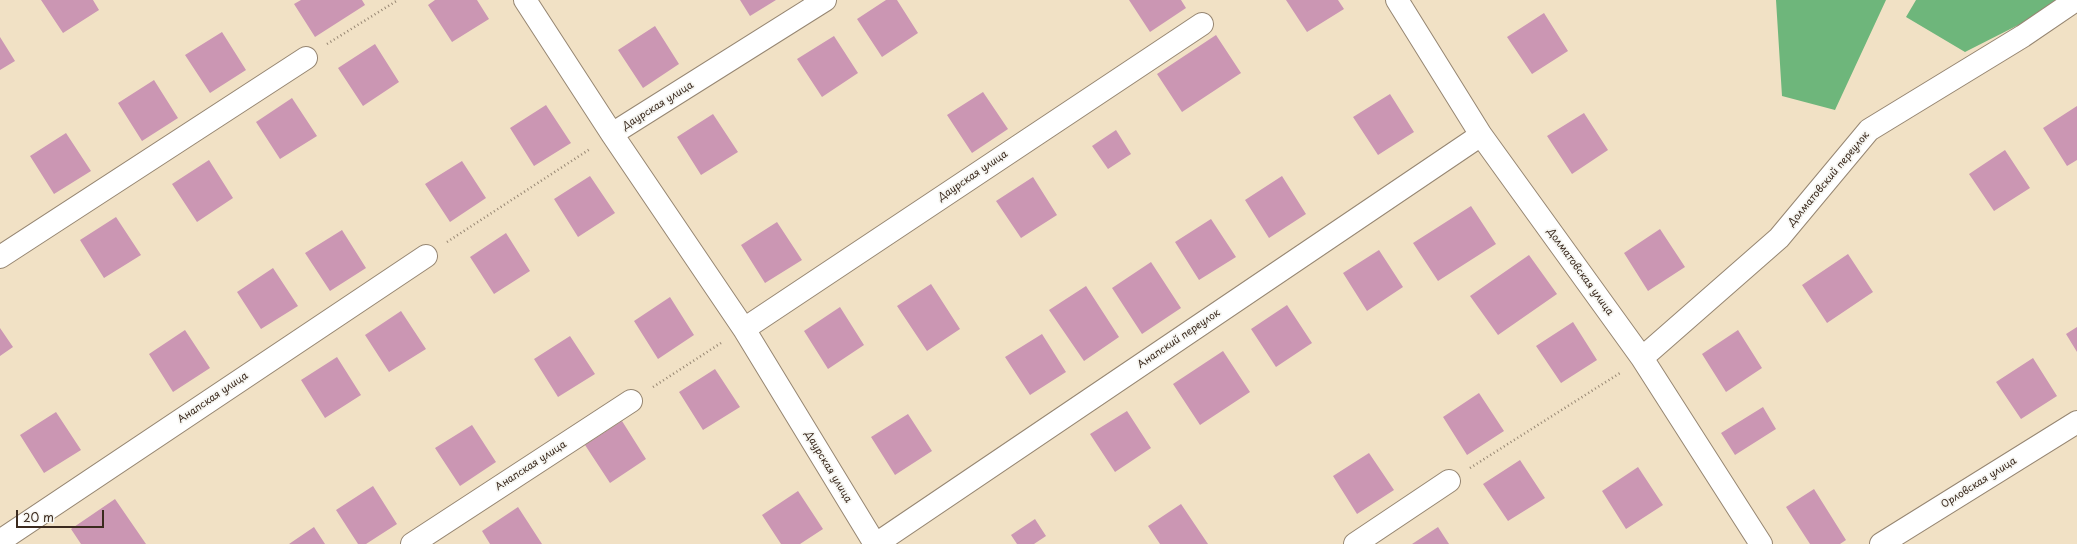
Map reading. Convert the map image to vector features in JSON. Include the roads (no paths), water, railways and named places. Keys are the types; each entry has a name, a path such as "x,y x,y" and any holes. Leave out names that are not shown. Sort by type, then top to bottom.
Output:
{"street":[{"name":"Даурская улица","path":"525,0 612,134 744,328 876,544"},
{"name":"Даурская улица","path":"612,134 825,0"},
{"name":"Долматовская улица","path":"1397,0 1481,135 1642,358 1761,544"},
{"name":"Долматовский переулок","path":"1642,358 1779,238 1869,130 2023,36 2076,0"},
{"name":"Даурская улица","path":"744,328 1202,24"},
{"path":"0,257 306,58"},
{"name":"Анапский переулок","path":"876,544 1481,135"},
{"name":"Анапская улица","path":"0,541 426,256"},
{"name":"Анапская улица","path":"412,544 631,401"},
{"name":"Орловская улица","path":"1881,544 2077,422"},
{"path":"1355,544 1449,481"}]}
